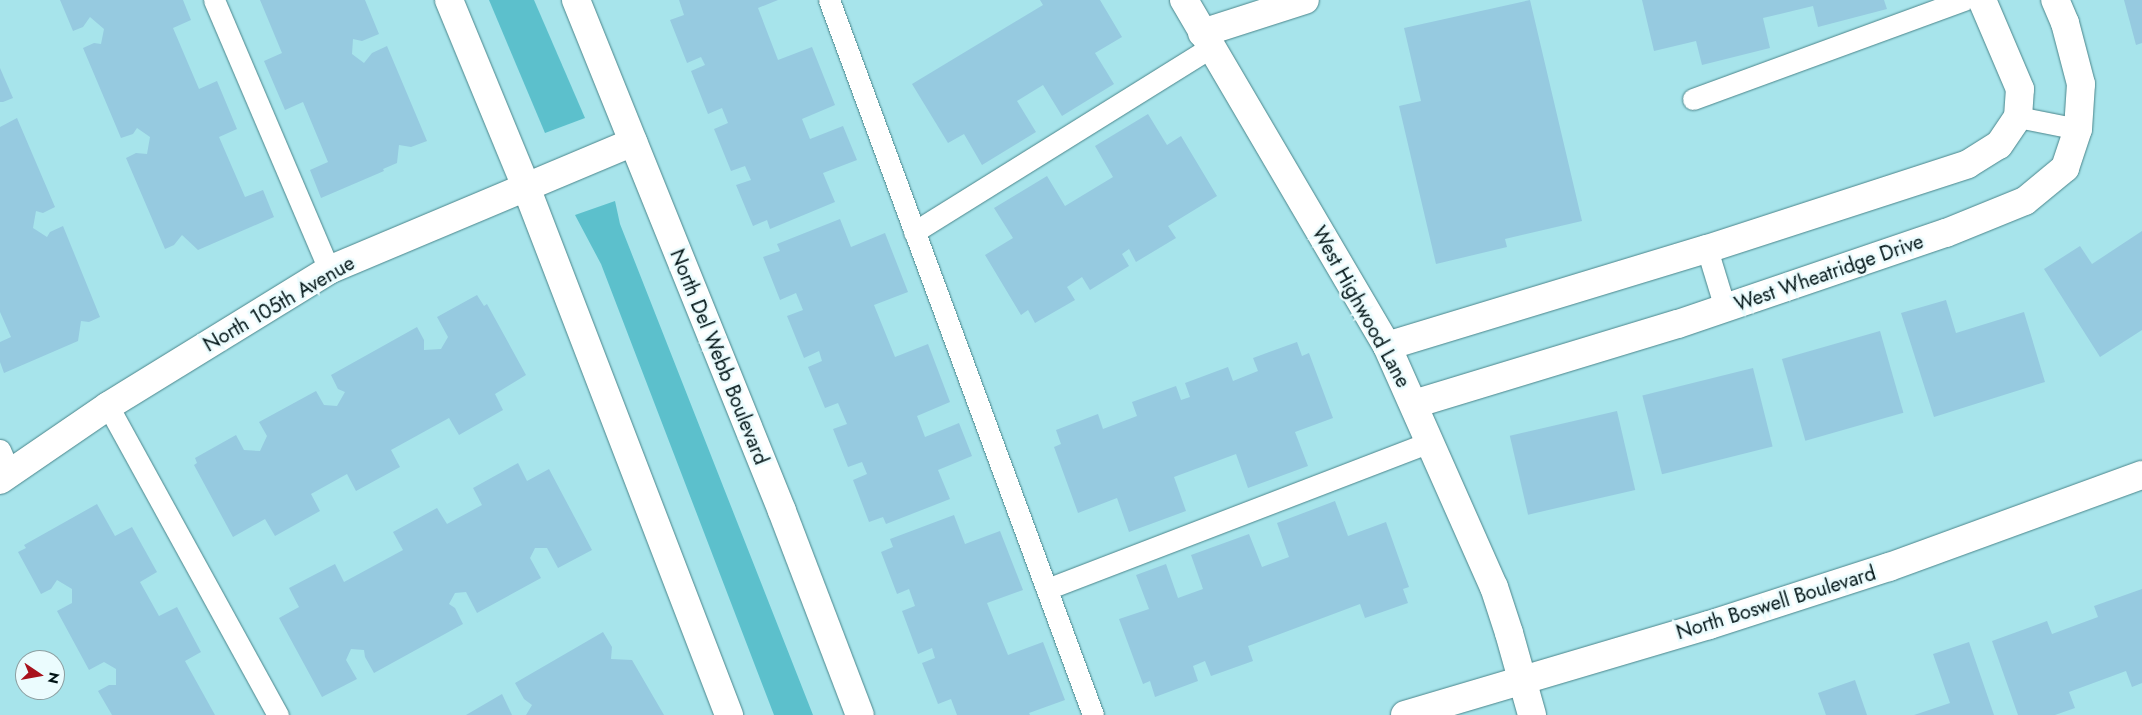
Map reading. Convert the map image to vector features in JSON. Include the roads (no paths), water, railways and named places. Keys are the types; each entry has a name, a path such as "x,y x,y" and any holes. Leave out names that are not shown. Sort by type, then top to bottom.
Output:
{"street":[{"path":"449,0 526,187 729,715"},
{"name":"North Del Webb Boulevard","path":"576,0 782,511 860,715"},
{"name":"West Highwood Lane","path":"1184,0 1387,346 1494,587 1532,715"},
{"path":"1206,40 1306,0"},
{"path":"1387,346 1708,250 1968,164 1999,144 2018,118 2020,89 1982,0"},
{"name":"West Wheatridge Drive","path":"1414,404 1725,308 1946,233 2025,201 2064,168 2078,129 2081,84 2065,24 2055,0"},
{"name":"North 105th Avenue","path":"3,468 108,406 329,270 633,142"},
{"name":"North Boswell Boulevard","path":"1405,715 1889,567 2142,475"}],"lane":[{"path":"214,0 329,270"},
{"path":"828,0 1093,715"},
{"path":"1693,100 1964,0"},
{"path":"914,232 1206,40"},
{"path":"2018,118 2078,129"},
{"path":"1708,250 1725,308"},
{"path":"108,406 278,715"},
{"path":"1047,589 1430,442"}],"water":[{"path":"489,0 534,0 585,118 545,133"},
{"path":"615,201 620,224 813,715 774,715 601,264 575,215"}]}
